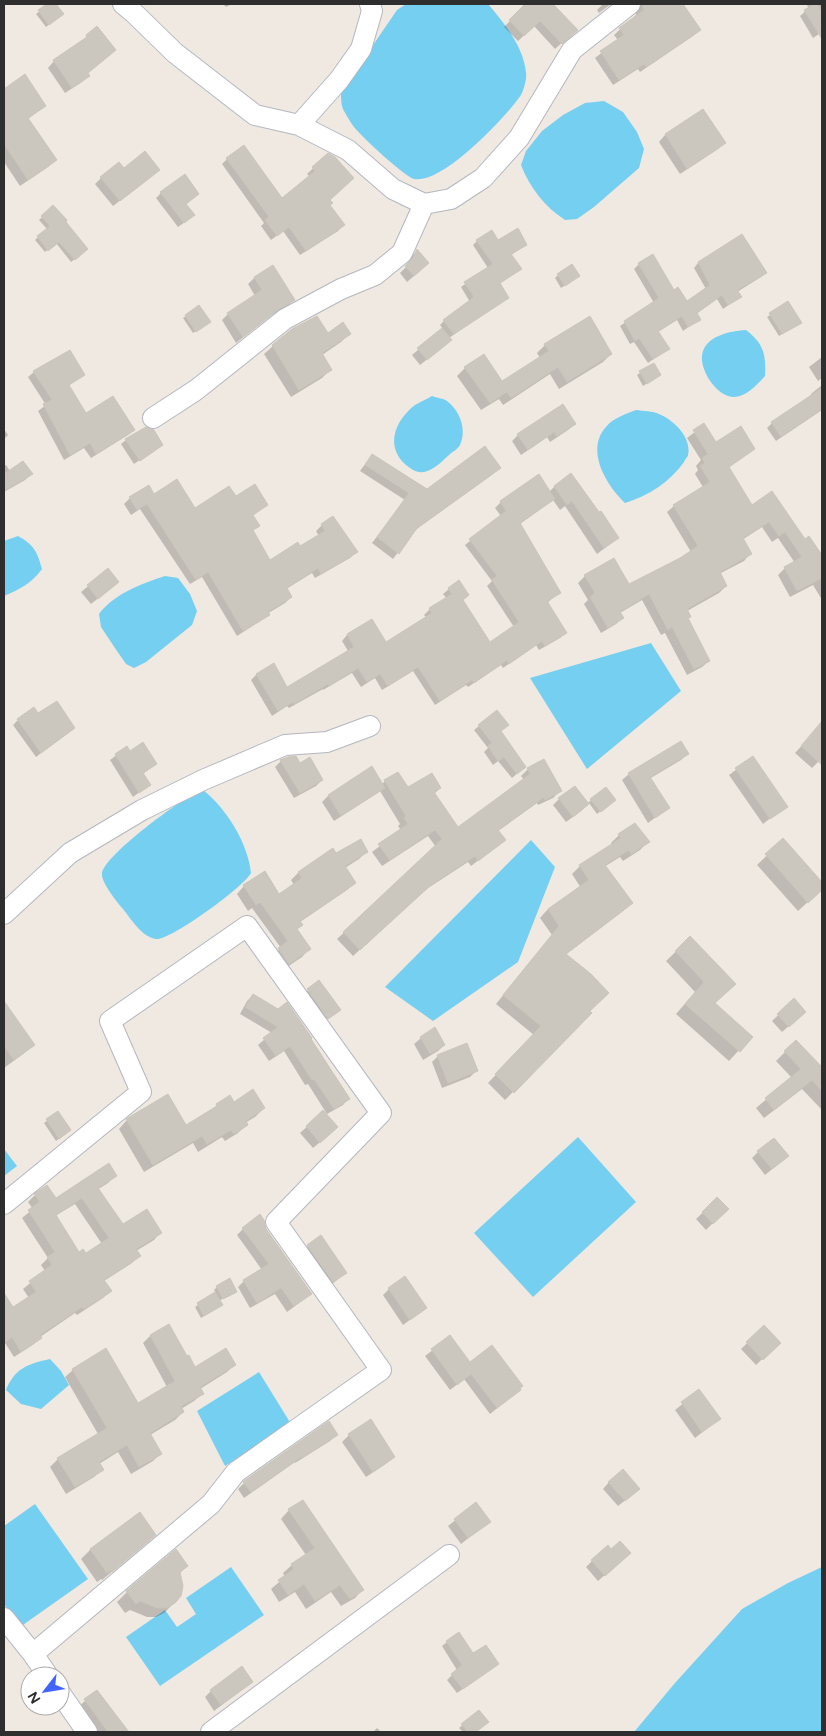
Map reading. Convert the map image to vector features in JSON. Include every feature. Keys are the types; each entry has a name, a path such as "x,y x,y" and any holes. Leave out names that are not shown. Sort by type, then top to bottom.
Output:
{"street":[{"path":"123,4 134,12 175,53 255,115 299,125 348,150 393,189 424,204 451,198 483,178 519,138 572,50 630,4"},
{"path":"299,125 338,80 361,49 372,11 370,4"},
{"path":"153,418 196,390 285,318 341,289 375,275 402,253 424,204"},
{"path":"4,914 70,853 142,810 203,780 285,744 327,742 370,726"},
{"path":"4,1204 141,1092 110,1021 247,926 381,1113 276,1222 381,1370 236,1472 211,1504 33,1654"},
{"path":"211,1732 448,1555"},
{"path":"4,1618 41,1666"},
{"path":"70,1707 87,1732"}],"water":[{"path":"406,4 488,4 507,27 517,45 524,63 526,75 521,95 502,118 472,148 440,172 426,178 414,179 393,164 358,132 344,111 341,99 341,92 397,10"},
{"path":"604,101 623,112 637,132 644,149 639,168 594,207 577,219 565,220 539,196 521,165 526,151 542,131 563,115 585,103"},
{"path":"746,330 757,340 763,350 765,376 747,393 734,397 727,396 715,387 705,373 702,358 703,351 710,341 721,335"},
{"path":"432,396 445,400 456,410 461,421 462,439 458,448 431,470 426,472 415,471 402,461 397,453 394,445 394,436 401,419 407,412 415,405"},
{"path":"636,410 657,413 676,425 685,436 689,449 684,462 665,482 650,492 625,503 611,487 600,467 597,446 600,436 612,421"},
{"path":"18,536 28,542 34,549 42,569 25,586 4,596 4,541"},
{"path":"165,576 178,578 190,594 197,611 192,625 146,662 134,668 126,664 101,627 99,614 120,595"},
{"path":"651,643 681,691 587,769 530,678"},
{"path":"203,790 228,816 241,838 251,873 236,889 191,922 164,937 151,938 137,927 117,902 102,878 102,874 113,857 138,834 178,804"},
{"path":"531,840 555,867 518,962 433,1021 385,987"},
{"path":"578,1137 636,1202 533,1297 474,1233"},
{"path":"4,1149 17,1166 4,1176"},
{"path":"50,1359 61,1371 69,1385 41,1409 21,1404 6,1390 14,1377 23,1368"},
{"path":"259,1372 291,1424 225,1466 197,1411"},
{"path":"35,1504 88,1579 20,1627 4,1604 4,1526"},
{"path":"231,1567 264,1615 160,1686 126,1637 165,1610 177,1627 196,1614 186,1598"},
{"path":"822,1567 822,1732 634,1732 675,1683 742,1609 788,1583"}],"building":[{"path":"47,4 56,4 64,14 49,25 38,10"},
{"path":"525,4 553,4 578,30 562,44 540,21 524,36 509,20"},
{"path":"642,4 683,4 701,30 646,67 644,64 619,80 600,51 624,35 619,28 644,10"},
{"path":"817,4 822,13 822,39 804,10"},
{"path":"97,26 116,50 88,73 90,76 72,88 53,60 87,37 86,35"},
{"path":"25,74 46,106 28,118 57,160 28,180 4,144 4,89"},
{"path":"703,109 726,143 687,169 665,134"},
{"path":"244,145 282,198 315,171 312,167 328,153 335,157 354,178 330,200 333,203 330,205 345,225 306,251 289,227 277,236 265,220 269,217 226,158"},
{"path":"145,151 160,170 120,201 100,177 119,162 124,168"},
{"path":"185,174 199,194 186,204 195,215 184,223 160,192"},
{"path":"53,205 67,220 66,222 88,249 75,260 59,242 48,251 37,236 50,226 41,216"},
{"path":"518,228 527,245 511,254 522,269 500,283 509,298 454,334 443,320 474,297 464,282 493,264 476,240 492,230 498,240"},
{"path":"742,234 767,273 737,290 742,297 728,305 722,295 697,313 701,320 688,327 682,316 658,331 670,349 653,359 639,338 635,341 624,321 659,298 638,263 653,254 674,290 678,287 687,301 710,285 698,262"},
{"path":"417,249 429,263 414,276 405,266 413,258"},
{"path":"572,264 580,276 565,286 557,274"},
{"path":"273,265 295,300 278,310 243,337 227,313 262,290 254,277"},
{"path":"788,301 802,323 782,334 769,313"},
{"path":"199,305 211,322 196,332 185,315"},
{"path":"317,316 328,333 343,322 351,334 322,353 332,370 299,390 272,345 292,329"},
{"path":"590,316 612,354 567,382 558,367 511,398 507,392 490,403 464,367 484,354 502,381 549,351 544,344"},
{"path":"442,328 452,340 427,360 417,348"},
{"path":"70,350 85,375 69,385 86,413 113,396 135,430 96,454 90,443 70,455 43,404 52,400 33,371"},
{"path":"654,363 661,375 647,384 639,371"},
{"path":"822,388 822,409 781,437 771,422"},
{"path":"563,404 576,424 557,436 554,432 528,450 517,434"},
{"path":"704,423 716,442 741,426 755,449 729,467 752,505 772,491 805,539 809,536 822,555 822,578 797,591 784,567 802,557 785,532 779,536 769,522 743,538 752,554 720,572 727,586 687,609 691,617 688,618 710,661 694,669 672,627 668,630 649,594 620,612 624,618 608,628 590,597 595,593 584,575 614,558 629,584 680,558 698,546 673,505 710,482 700,466 705,463 702,458 708,454 693,430"},
{"path":"146,427 154,430 163,445 140,461 125,439"},
{"path":"485,446 501,468 417,528 399,554 377,537 409,493 365,465 372,454 427,489"},
{"path":"23,461 33,474 4,491 4,474"},
{"path":"571,473 599,512 601,511 619,538 604,548 572,501 567,505 554,486"},
{"path":"539,474 555,499 520,523 561,593 547,601 567,633 545,646 542,641 509,664 507,660 474,683 472,680 440,701 418,667 388,686 380,674 367,682 358,668 329,686 328,684 278,711 256,674 274,663 287,687 354,647 347,634 372,619 386,642 432,613 429,608 452,594 448,588 459,580 469,595 463,600 490,642 519,622 492,580 497,576 469,539 506,511 500,501"},
{"path":"177,479 195,508 229,486 236,496 255,484 268,505 253,515 260,526 253,530 270,560 298,542 300,546 325,531 321,524 333,516 358,552 321,574 318,568 287,588 292,597 268,612 270,615 243,631 208,572 196,580 147,504 137,510 129,497 149,485 154,494"},
{"path":"108,568 119,582 98,599 87,585"},
{"path":"57,701 75,728 41,753 17,719 34,707 38,713"},
{"path":"497,710 509,725 501,731 526,767 517,774 504,757 498,761 488,746 492,743 478,725"},
{"path":"822,721 822,765 801,746"},
{"path":"681,741 689,754 650,777 670,808 655,818 628,773"},
{"path":"143,742 157,764 143,773 151,785 139,793 115,754 127,746 130,751"},
{"path":"296,756 300,763 310,757 323,780 300,793 280,760"},
{"path":"753,756 788,807 770,819 735,768"},
{"path":"544,759 562,791 545,800 544,797 498,830 506,840 478,861 475,856 431,885 360,950 343,932 442,839 435,830 390,860 378,844 408,824 404,818 406,816 384,780 398,772 408,787 432,773 441,788 434,792 458,827 530,774 527,768"},
{"path":"372,766 385,788 341,816 328,795"},
{"path":"575,786 589,804 573,817 558,798"},
{"path":"606,787 616,800 601,812 590,799"},
{"path":"635,823 650,842 631,854 629,850 605,865 633,903 566,954 591,974 609,993 514,1093 495,1074 541,1026 503,995 559,926 548,909 589,880 579,865 621,838 618,834"},
{"path":"783,838 822,882 822,890 808,903 765,854"},
{"path":"361,839 368,852 345,866 356,883 300,921 303,925 297,929 311,949 289,964 278,948 288,941 260,902 256,905 243,885 265,871 279,894 302,878 298,872 333,848 336,853"},
{"path":"690,936 736,984 715,1003 753,1037 740,1052 685,1004 704,982 675,951"},
{"path":"319,980 341,1010 328,1019 307,989"},
{"path":"253,994 278,1009 287,1002 350,1099 334,1109 290,1046 276,1056 263,1038 278,1027 245,1007"},
{"path":"794,998 806,1012 789,1027 777,1014"},
{"path":"4,1001 35,1045 14,1060 4,1046"},
{"path":"435,1027 445,1045 430,1054 420,1037"},
{"path":"796,1040 822,1067 822,1091 812,1080 774,1110 765,1098 801,1069 784,1051"},
{"path":"467,1043 478,1071 448,1083 437,1055"},
{"path":"253,1089 265,1108 246,1121 248,1125 234,1134 231,1130 207,1144 202,1136 153,1165 126,1119 168,1094 186,1125 217,1106 216,1104 230,1095 234,1102"},
{"path":"323,1110 338,1127 320,1143 306,1126"},
{"path":"58,1111 71,1130 59,1139 46,1119"},
{"path":"774,1138 789,1156 772,1169 757,1151"},
{"path":"109,1163 117,1176 98,1188 123,1224 147,1209 162,1233 136,1249 141,1256 104,1280 112,1291 84,1309 82,1307 40,1335 42,1338 21,1352 12,1337 4,1343 4,1293 13,1307 36,1292 29,1281 52,1265 47,1257 55,1252 28,1210 40,1202 34,1194 47,1185 56,1198","holes":["82,1198 109,1238 86,1253 83,1249 79,1252 56,1215"]},
{"path":"717,1197 729,1209 713,1224 702,1212"},
{"path":"260,1214 266,1229 312,1294 294,1306 281,1288 257,1303 243,1280 269,1264 242,1228"},
{"path":"321,1235 347,1273 333,1282 307,1245"},
{"path":"405,1276 427,1308 410,1320 388,1288"},
{"path":"230,1278 237,1292 223,1299 216,1286"},
{"path":"215,1292 223,1305 204,1316 197,1303"},
{"path":"169,1324 195,1367 226,1348 236,1365 200,1387 204,1394 181,1406 184,1412 150,1433 162,1454 139,1467 127,1445 99,1462 104,1470 75,1487 57,1458 107,1428 72,1369 106,1348 138,1403 175,1381 150,1335"},
{"path":"764,1325 781,1343 763,1360 746,1342"},
{"path":"450,1335 470,1362 492,1345 523,1386 520,1388 521,1390 497,1408 471,1374 457,1385 431,1349"},
{"path":"699,1389 721,1419 702,1432 681,1402"},
{"path":"371,1419 395,1457 373,1472 348,1434"},
{"path":"329,1421 338,1435 301,1457 251,1492 244,1481"},
{"path":"623,1469 640,1489 625,1501 608,1482"},
{"path":"303,1500 364,1590 350,1599 340,1585 315,1601 304,1584 288,1595 278,1580 294,1569 291,1564 315,1548 288,1509"},
{"path":"476,1502 491,1522 468,1538 454,1519"},
{"path":"140,1512 156,1535 112,1572 111,1570 107,1573 90,1549"},
{"path":"620,1541 631,1553 605,1576 591,1560 608,1545 611,1549"},
{"path":"176,1549 188,1566 180,1572 183,1586 181,1596 175,1603 166,1608 157,1608 140,1601 136,1604 126,1591"},
{"path":"459,1632 473,1653 486,1645 499,1664 463,1689 451,1674 462,1665 446,1641"},
{"path":"242,1666 253,1682 221,1705 210,1690"},
{"path":"97,1690 129,1732 108,1732 84,1699"},
{"path":"479,1710 489,1722 476,1732 468,1732 461,1724"}]}
